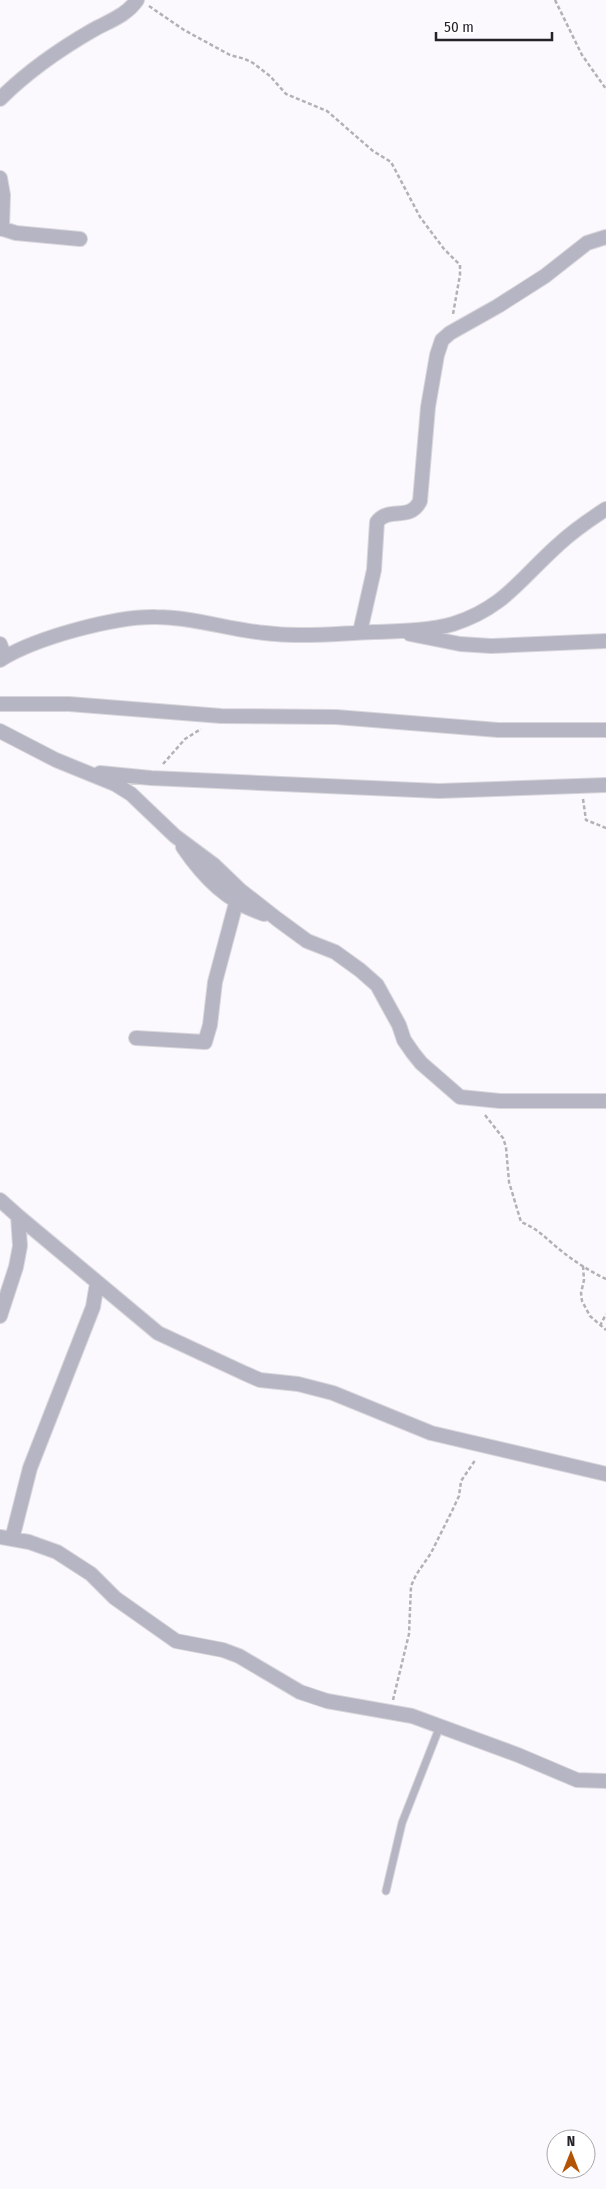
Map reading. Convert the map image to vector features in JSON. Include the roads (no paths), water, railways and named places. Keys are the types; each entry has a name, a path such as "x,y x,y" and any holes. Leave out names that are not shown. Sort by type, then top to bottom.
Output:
{"street":[{"path":"0,99 26,76 63,50 93,30 143,2"},
{"path":"0,178 3,195 1,229 16,233 80,239"},
{"path":"360,632 374,570 377,522 386,515 411,512 416,509 420,501 431,390 437,355 442,340 450,333 529,286 587,243 606,237"},
{"path":"2,654 98,624 156,616 189,620 246,632 277,634 392,631 452,624 490,607 508,596 564,539 606,509"},
{"path":"392,631 460,644 491,646 606,641"},
{"path":"0,704 69,704 221,716 336,716 498,730 606,730"},
{"path":"0,731 56,760 131,794 175,836 214,865 240,890 277,919 308,940 335,952 377,985 399,1025 404,1040 413,1052 460,1097 474,1100 606,1101"},
{"path":"86,772 151,778 439,791 606,784"},
{"path":"175,836 195,865 219,890 236,903 277,919"},
{"path":"136,1038 205,1042 210,1025 215,982 236,903"},
{"path":"0,1200 158,1334 244,1374 260,1380 298,1384 333,1393 431,1433 606,1474"},
{"path":"0,1316 20,1246 18,1216"},
{"path":"97,1283 93,1307 30,1468 6,1538 43,1546 71,1559 91,1574 115,1598 176,1641 223,1650 239,1656 300,1692 327,1700 412,1716 518,1755 577,1780 606,1781"}],"lane":[{"path":"386,1892 402,1823 440,1726"}]}
